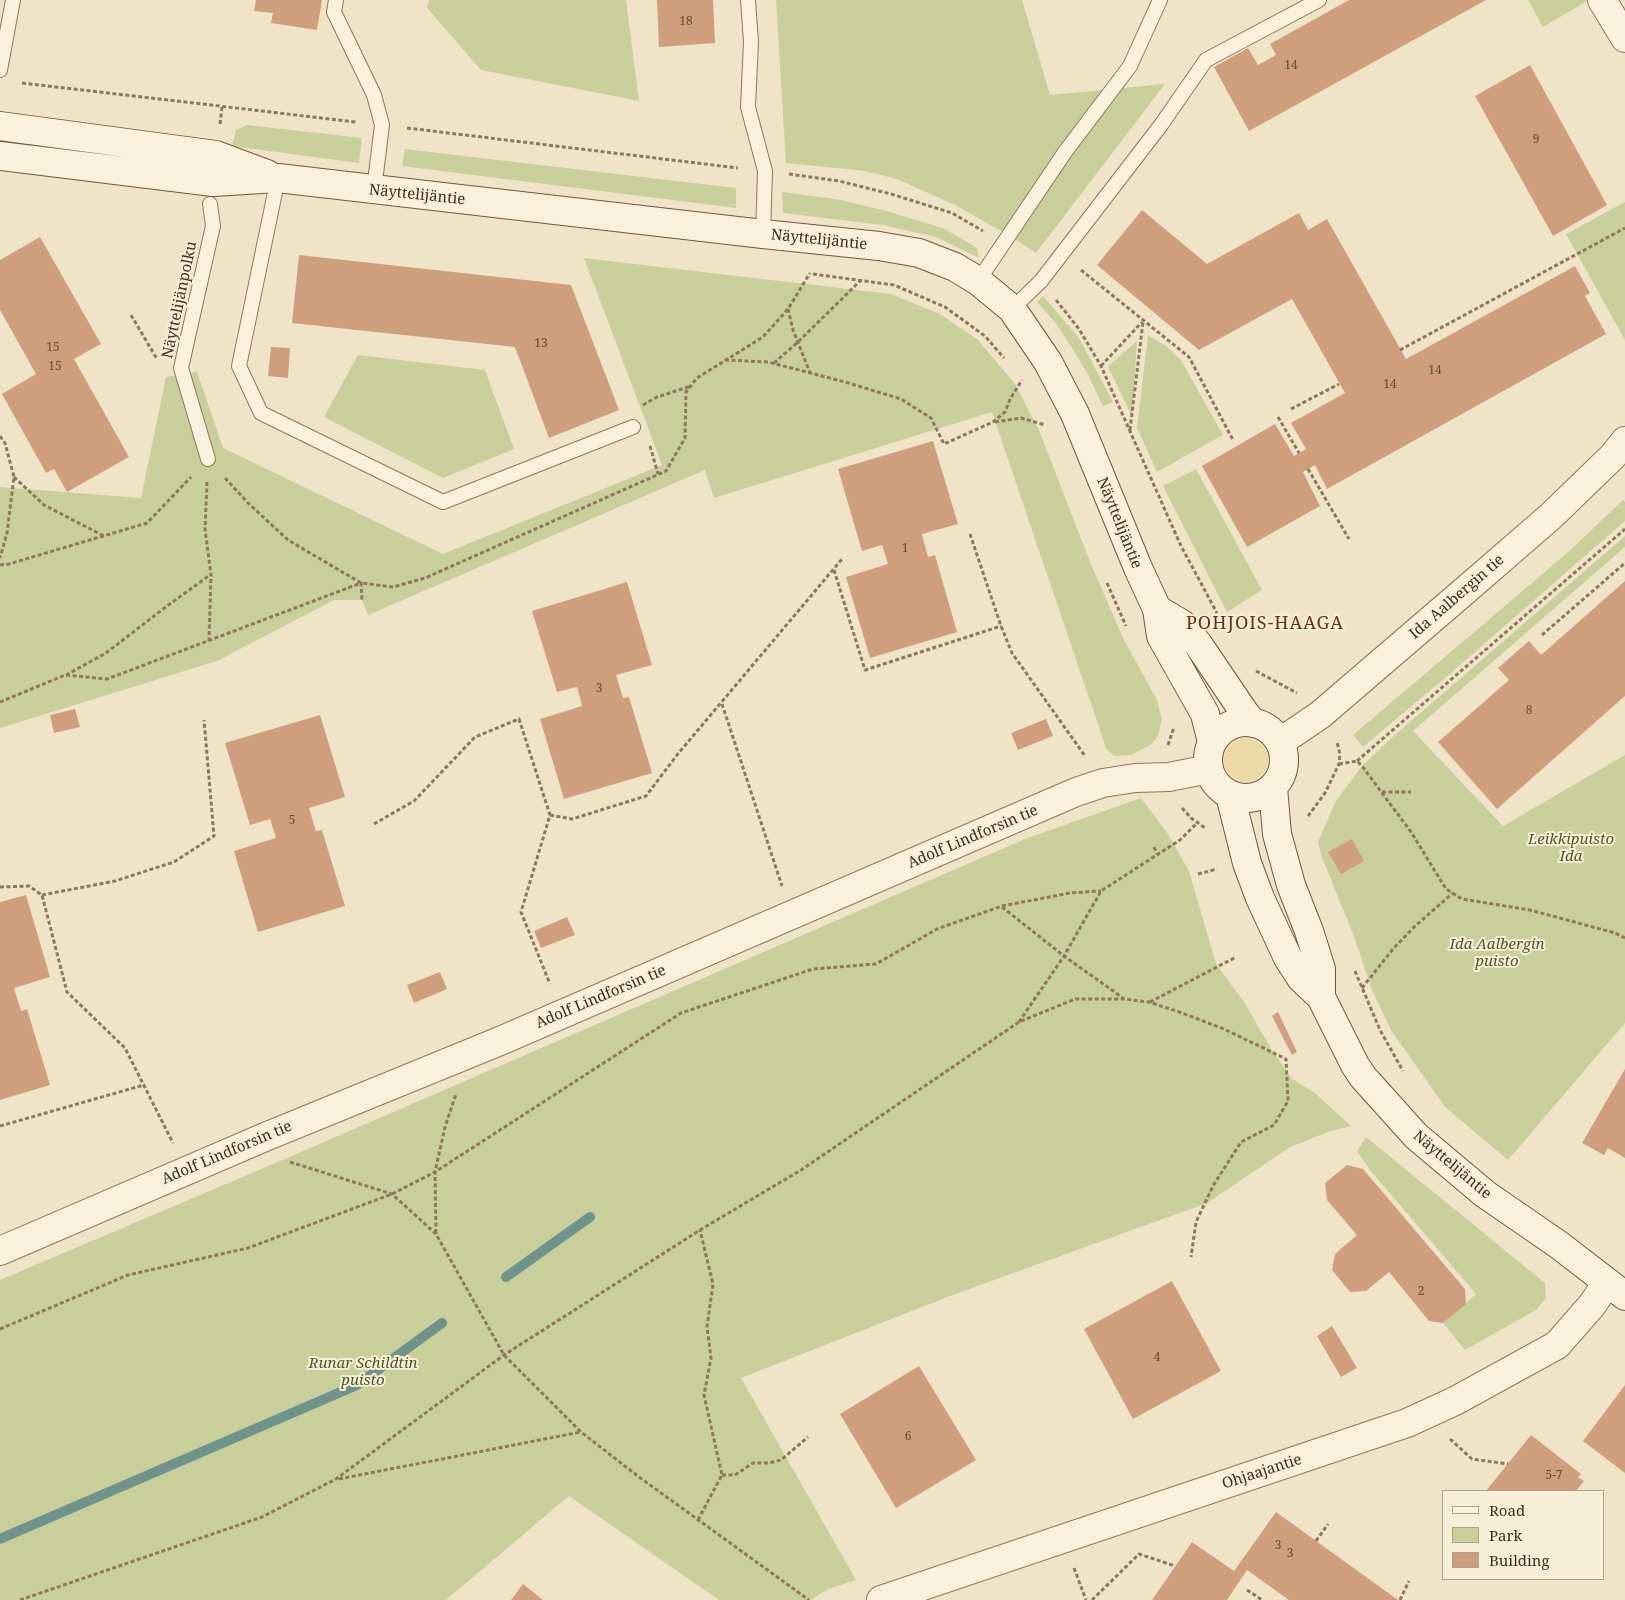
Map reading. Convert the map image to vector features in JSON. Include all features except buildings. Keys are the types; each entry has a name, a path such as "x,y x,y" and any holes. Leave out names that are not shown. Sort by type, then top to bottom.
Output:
{"main road":[{"path":"1602,0 1625,38"},
{"name":"Näyttelijäntie","path":"0,126 216,155 278,178"},
{"name":"Näyttelijäntie","path":"0,156 213,182 278,178 879,246 919,253 955,267 978,280 1012,308 1048,362 1075,414 1157,610 1161,636 1205,714 1211,776 1217,786 1230,795 1247,863 1260,898 1288,958 1300,978 1321,997 1355,1065 1363,1076 1416,1136 1485,1194 1559,1245 1616,1290"},
{"name":"Ida Aalbergin tie","path":"1280,742 1320,715 1551,516 1613,456 1625,441"},
{"path":"1157,610 1182,624 1253,723"},
{"path":"1210,755 1217,735 1231,725 1238,723 1253,723 1268,728 1280,742 1284,758 1284,769 1272,788 1262,795 1250,798 1239,798 1230,795"},
{"name":"Adolf Lindforsin tie","path":"0,1251 264,1137 464,1056 1076,792 1102,783 1135,778 1169,777 1210,755"},
{"name":"Näyttelijäntie","path":"1272,788 1277,834 1291,885 1310,930 1321,969 1321,997"},
{"name":"Ohjaajantie","path":"881,1600 1407,1423 1462,1397 1557,1344 1592,1305 1616,1290"}],"lane":[{"path":"0,70 13,0"},
{"path":"336,0 334,12 374,95 382,125 374,190"},
{"path":"748,0 751,42 748,107 764,171 763,234"},
{"path":"978,280 1065,152 1130,66 1160,0"},
{"path":"1012,308 1041,281 1161,125 1206,60 1319,0"},
{"path":"278,178 239,366 261,414 443,502 632,427"},
{"name":"Näyttelijänpolku","path":"208,460 181,368 213,226 210,204"}],"path":[{"path":"1400,350 1625,228"},
{"path":"1061,254 1189,357 1233,440"},
{"path":"800,272 894,285 945,307 985,336 1010,365"},
{"path":"773,364 861,280"},
{"path":"788,309 810,373"},
{"path":"131,315 157,359 181,368"},
{"path":"1101,366 1143,321"},
{"path":"1130,430 1143,321"},
{"path":"725,360 773,364 901,399 931,418 944,444 993,422 1005,412 1010,399 1022,380"},
{"path":"1016,372 1026,387"},
{"path":"1291,409 1339,384"},
{"path":"618,433 626,414 657,397 691,386"},
{"path":"1278,416 1299,453"},
{"path":"993,422 1021,418 1046,425 1042,418"},
{"path":"0,436 5,443 14,477 7,533 0,558"},
{"path":"208,460 205,529 211,575 209,641"},
{"path":"1308,469 1349,539"},
{"path":"14,477 44,505 104,536"},
{"path":"1339,764 1357,761 1625,529"},
{"path":"970,534 1012,653 1087,760"},
{"path":"550,815 572,819 646,796 677,755 842,559"},
{"path":"1542,635 1625,563"},
{"path":"834,570 865,670 1001,626"},
{"path":"0,702 65,675 106,653 211,575"},
{"path":"1106,580 1127,628"},
{"path":"65,675 107,679 361,583 362,600"},
{"path":"721,704 784,893"},
{"path":"374,824 414,801 475,737 519,719 550,815 521,912 553,992"},
{"path":"42,895 115,881 174,862 214,836 204,720"},
{"path":"1357,761 1411,832 1446,889 1462,899 1530,910 1615,933 1625,938"},
{"path":"1382,792 1411,792"},
{"path":"1019,1022 1064,956 1101,891 1180,840 1197,823"},
{"path":"1154,847 1157,854"},
{"path":"0,887 29,886 42,895 67,992 125,1048 178,1151"},
{"path":"0,1329 128,1275 248,1248 392,1194 435,1172 681,1013 813,969 876,964 937,929 1002,906 1070,893 1101,891"},
{"path":"1362,988 1393,949 1414,927 1453,893"},
{"path":"1002,906 1064,956 1124,999"},
{"path":"1149,1002 1236,957"},
{"path":"1354,970 1380,1030 1405,1074"},
{"path":"20,1600 262,1517 336,1479 504,1354 700,1230 801,1170 1019,1022 1075,999 1124,999 1149,1002 1224,1029 1286,1059 1288,1101 1274,1125 1241,1142 1218,1178 1196,1222 1191,1257"},
{"path":"436,1234 435,1172 445,1127 462,1075 464,1056"},
{"path":"0,1126 144,1084"},
{"path":"264,1137 279,1158 392,1194 436,1234 504,1354 581,1432 809,1600"},
{"path":"698,1520 722,1475 704,1395 711,1358 707,1327 713,1284 700,1230"},
{"path":"336,1479 581,1432"},
{"path":"1446,1434 1472,1459 1508,1464"},
{"path":"722,1475 735,1475 754,1463 769,1463 781,1460 808,1436"},
{"path":"1316,1541 1328,1524"},
{"path":"1092,1600 1139,1554 1175,1566"},
{"path":"1072,1563 1086,1600"},
{"path":"1400,1600 1409,1581"},
{"path":"1247,1590 1262,1600"}],"green space":[{"path":"429,0 626,0 639,101 481,70 427,8"},
{"path":"776,0 1022,0 1050,95 1165,84 1036,253 955,205 897,179 865,171 786,163"},
{"path":"1528,0 1589,0 1543,27"},
{"path":"247,125 362,138 359,163 232,146 236,130"},
{"path":"405,149 736,188 736,208 402,166"},
{"path":"782,192 836,199 887,211 945,229 977,248 979,258 936,237 883,225 783,213"},
{"path":"1625,202 1625,340 1566,234"},
{"path":"584,258 891,294 940,314 978,340 1015,384 1039,430 1090,562 1124,640 1156,698 1162,718 1158,736 1152,744 1131,755 1114,756 1106,748 992,412 714,498 705,470 368,615 362,600 334,600 217,661 0,728 0,487 141,498 166,377 197,372 223,448 443,554 662,465"},
{"path":"1043,296 1079,338 1113,402 1103,406 1087,373 1069,343 1054,321 1037,302"},
{"path":"1148,335 1166,346 1181,360 1223,435 1157,472 1137,428"},
{"path":"1137,341 1132,417 1108,366"},
{"path":"358,355 485,370 514,449 443,478 324,417"},
{"path":"1196,469 1262,590 1227,612 1163,486"},
{"path":"1623,500 1625,502 1625,521 1363,747 1353,735 1566,554"},
{"name":"Ida Aalbergin puisto","path":"1625,536 1625,547 1413,731 1503,826 1625,755 1625,1023 1508,1160 1445,1107 1391,1030 1372,990 1355,939 1321,855 1318,842 1336,801 1362,766 1396,734"},
{"name":"Runar Schildtin puisto","path":"1141,798 1168,834 1189,871 1216,964 1244,1002 1272,1050 1292,1079 1315,1093 1351,1126 1328,1132 1290,1147 1207,1203 950,1296 741,1378 856,1580 828,1589 811,1600 719,1600 569,1496 446,1600 0,1600 0,1280 1025,839"},
{"path":"1366,1137 1545,1283 1546,1298 1536,1310 1465,1350 1443,1323 1476,1294 1370,1170 1357,1151"}],"sand":[{"path":"1250,738 1262,744 1267,752 1267,768 1262,776 1254,781 1242,782 1230,776 1225,768 1224,756 1230,744 1238,739"}],"waterway":[{"path":"506,1277 590,1217"},
{"path":"0,1539 357,1385 442,1323"}],"district":[{"name":"POHJOIS-HAAGA","path":"1265,624"}],"park label":[{"name":"Leikkipuisto Ida","path":"1571,848"}]}
